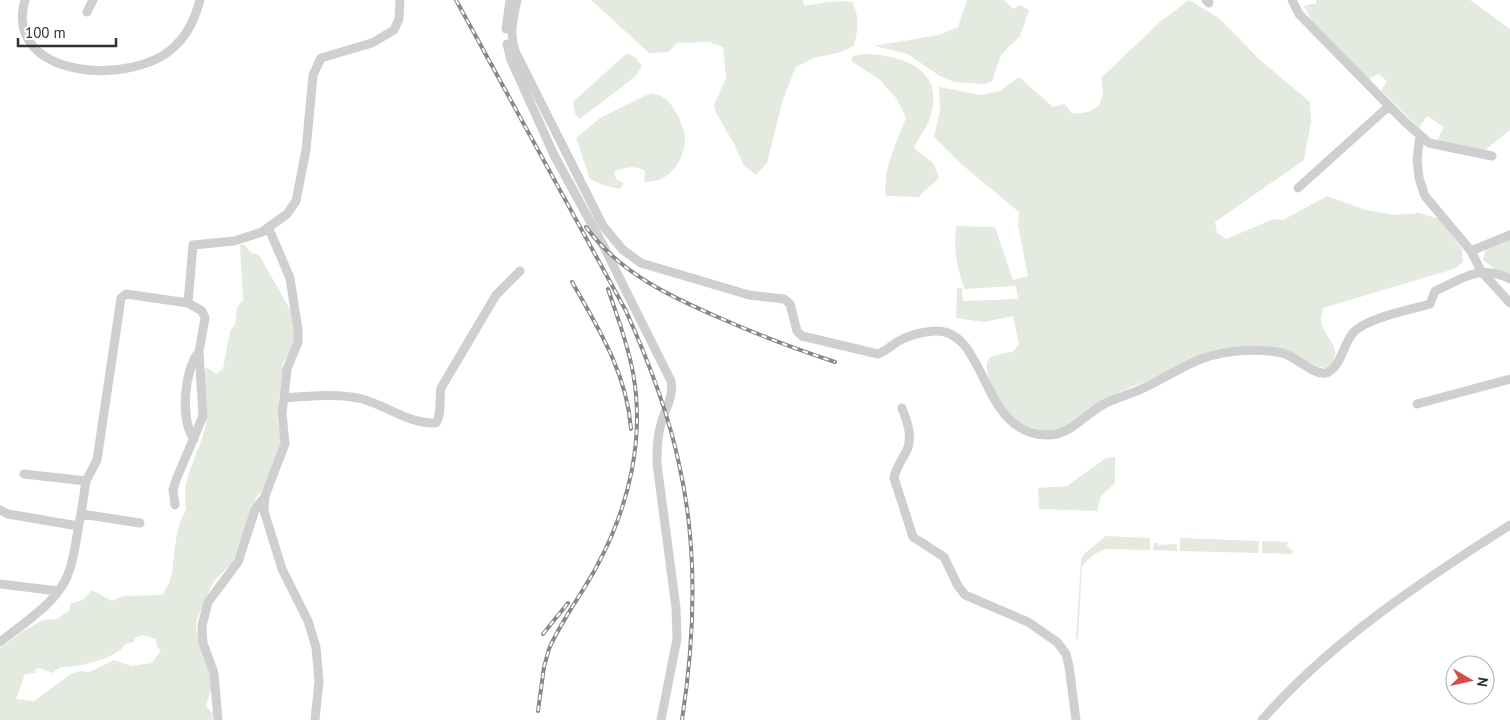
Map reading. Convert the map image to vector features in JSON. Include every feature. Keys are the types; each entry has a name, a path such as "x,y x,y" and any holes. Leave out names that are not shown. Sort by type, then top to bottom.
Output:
{"street":[{"path":"25,0 21,14 23,27 30,40 42,54 62,65 105,71 140,66 171,50 183,37 200,0"},
{"path":"87,12 92,0"},
{"path":"188,303 193,245 234,241 269,229 287,214 296,201 306,150 313,75 316,65 327,55 354,49 388,35 398,25 400,0"},
{"path":"510,0 505,36 511,60 554,154 604,247 672,386 671,398 661,421 657,464 676,608 677,639 661,720"},
{"path":"517,0 511,27 511,39 515,52 603,226 623,250 641,263 749,295 784,300 790,304 797,331 802,336 820,342 878,354 904,339 927,332 936,331 951,335 972,354 986,385 1008,418 1015,426 1031,433 1048,435 1066,432 1105,403 1140,390 1210,356 1261,350 1284,354 1301,361 1316,372 1325,373 1332,370 1336,365 1346,343 1358,328 1430,304 1435,291 1481,271 1497,272 1510,279"},
{"path":"1292,0 1299,14 1389,106 1429,143 1492,156"},
{"path":"1298,188 1389,106"},
{"path":"1420,135 1417,160 1419,178 1425,196 1471,251 1481,271 1510,303"},
{"path":"218,720 214,673 203,643 202,626 208,602 238,562 255,510 265,496 285,444 282,412 287,369 298,342 290,278 269,229"},
{"path":"1471,251 1510,235"},
{"path":"284,398 362,399 403,417 436,423 439,418 438,403 441,388 496,295 520,271"},
{"path":"0,642 49,603 70,569 86,481 96,460 121,298 126,294 188,303 202,311 205,318 199,352 203,416 176,480 173,490 175,505"},
{"path":"194,439 187,426 186,402 189,368 192,359 199,352"},
{"path":"1417,404 1510,379"},
{"path":"902,408 910,436 908,448 896,470 894,478 913,537 944,557 958,586 966,595 1028,622 1057,642 1066,654 1069,666 1076,720"},
{"path":"24,474 86,481"},
{"path":"265,496 264,511 282,569 308,621 316,647 319,681 315,720"},
{"path":"0,510 8,514 78,526"},
{"path":"80,514 140,523"},
{"path":"1262,720 1288,690 1391,605 1441,569 1510,525"},
{"path":"0,584 58,591"}],"shaded area":[{"path":"591,0 803,0 804,6 846,1 852,2 857,18 857,29 854,46 841,52 814,58 796,67 783,99 767,163 756,175 744,166 715,111 714,105 726,78 723,47 709,42 677,43 669,52 649,53"},
{"path":"967,0 1004,0 1013,9 1020,5 1029,10 1020,36 1001,55 992,81 984,84 954,82 938,75 908,54 874,46 939,35 958,27"},
{"path":"1189,0 1219,18 1261,61 1310,102 1311,122 1304,160 1215,222 1217,233 1226,239 1274,219 1283,220 1327,196 1366,210 1396,215 1419,213 1439,219 1462,249 1463,262 1454,269 1323,308 1321,320 1323,327 1335,349 1333,361 1327,368 1314,365 1293,353 1281,349 1260,346 1241,348 1117,393 1061,430 1045,431 1033,428 1018,421 1009,414 998,399 987,371 987,364 991,357 1014,351 1019,344 1013,316 984,322 956,318 957,288 962,288 963,301 1018,299 1016,286 965,289 956,258 956,226 995,227 1013,280 1028,276 1018,226 1019,212 960,163 934,137 940,110 939,87 981,95 1000,91 1019,77 1053,107 1064,104 1073,114 1088,112 1099,106 1103,93 1101,78 1160,22"},
{"path":"1316,0 1470,0 1510,29 1510,130 1484,151 1437,141 1444,127 1427,116 1419,128 1381,90 1387,81 1378,74 1369,79 1315,27 1304,6 1316,3"},
{"path":"627,53 636,58 642,66 636,76 580,119 575,114 573,102"},
{"path":"864,54 879,55 906,62 918,68 926,76 932,87 933,101 930,118 914,148 933,163 939,177 919,197 886,196 885,186 888,166 906,118 896,98 879,79 851,61 853,56"},
{"path":"651,93 663,97 669,102 683,127 685,145 679,162 668,175 653,182 644,182 645,171 641,169 630,167 618,170 614,172 617,180 624,183 620,189 603,185 590,179 576,138 600,118"},
{"path":"1510,238 1510,274 1495,269 1483,260 1486,249"},
{"path":"240,245 245,245 250,252 259,255 291,311 294,335 292,347 283,363 277,420 280,432 280,448 263,490 257,496 232,563 213,582 197,619 196,627 203,656 211,675 210,682 212,686 206,706 213,714 212,720 0,720 0,648 43,620 57,619 70,610 70,604 83,600 92,590 112,601 123,596 163,595 170,581 178,532 186,509 185,498 188,476 206,424 207,405 204,373 206,367 216,374 223,369 230,331 235,325 237,307 243,300","holes":["142,635 156,639 157,647 161,650 152,663 131,666 114,660 89,672 81,671 71,674 34,701 16,699 25,674 35,673 36,669 40,668 52,673 61,667 76,666 106,658 115,654 125,644 134,642 135,638"]},
{"path":"1115,457 1115,483 1101,496 1097,511 1039,509 1038,488 1067,486 1106,458"},
{"path":"1106,536 1150,538 1150,550 1105,549 1093,555 1082,566 1078,639 1076,639 1081,560 1084,554"},
{"path":"1180,538 1259,541 1258,553 1180,551"},
{"path":"1262,541 1289,542 1286,546 1292,550 1292,554 1262,553"},
{"path":"1154,543 1158,543 1158,545 1177,544 1177,551 1153,550"}],"railway":[{"path":"456,0 626,311 650,367 663,405 679,464 685,495 692,559 692,624 682,720"},
{"path":"586,227 614,258 664,292 749,330 835,362"},
{"path":"572,282 610,352 618,371 624,389 631,429"},
{"path":"538,711 544,667 549,649 609,542 626,495 632,471 637,422 633,373 622,330 608,289"},
{"path":"543,634 568,603"}]}
